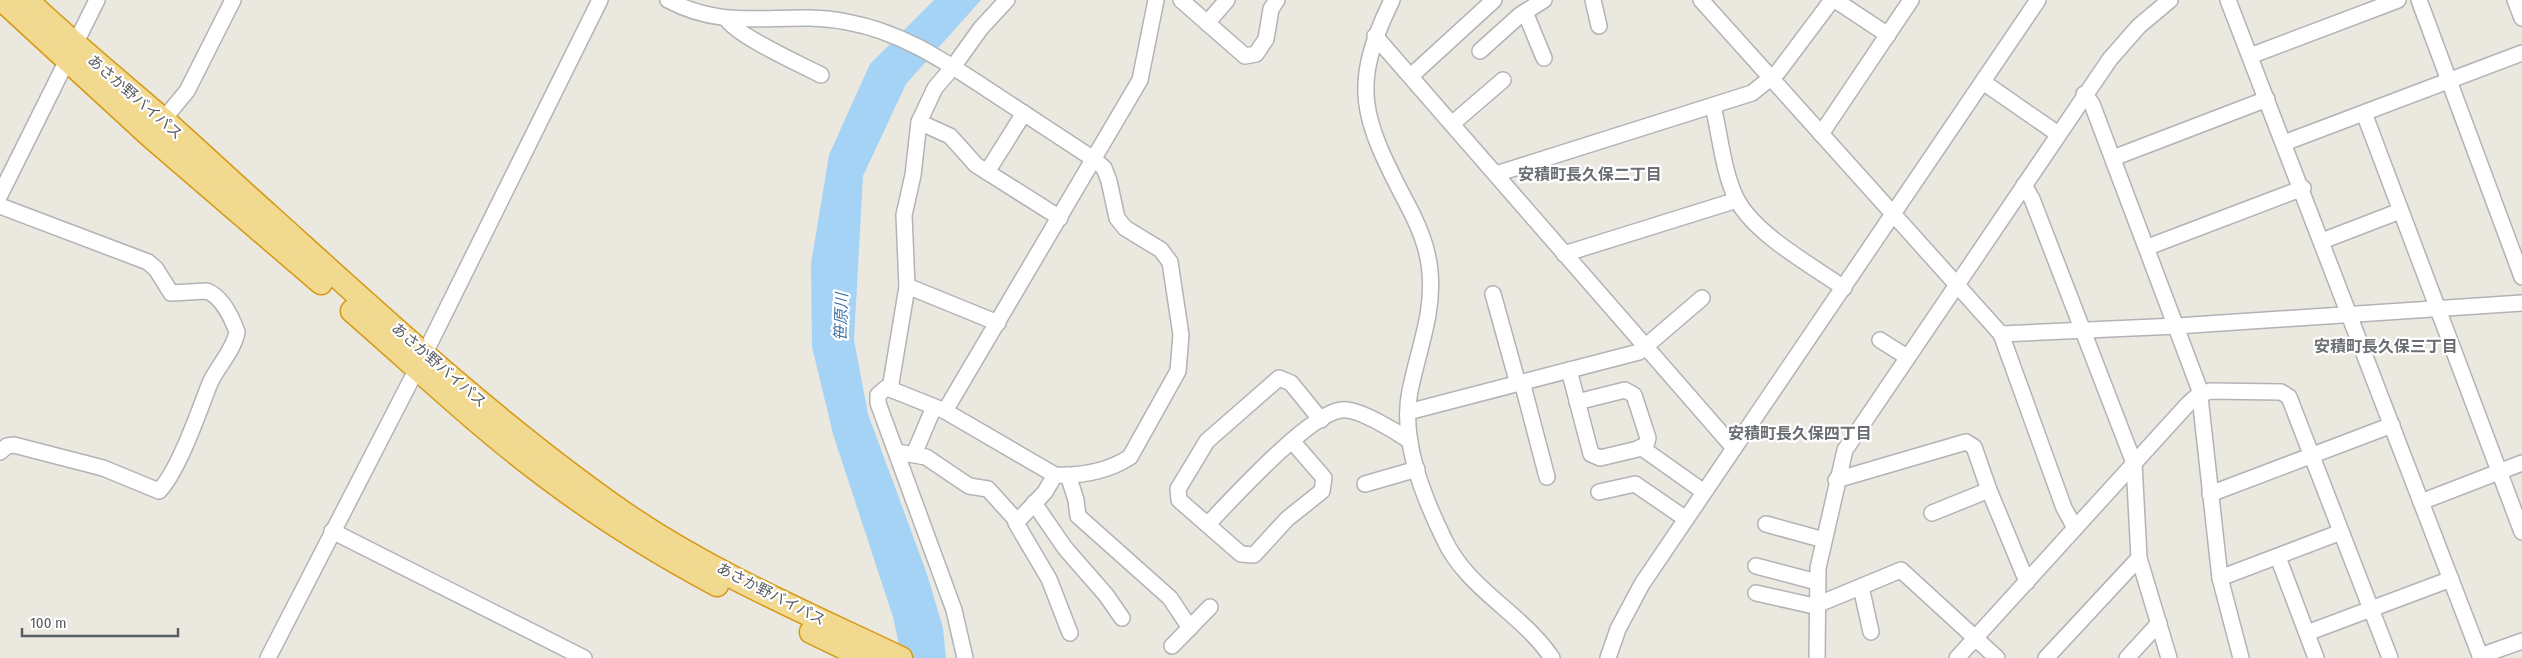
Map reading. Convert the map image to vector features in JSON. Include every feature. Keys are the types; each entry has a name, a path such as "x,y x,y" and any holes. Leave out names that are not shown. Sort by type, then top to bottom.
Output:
{"highway":[{"name":"あさか野バイパス","path":"2,0 71,54 164,120 420,360 507,446 559,487 666,558 745,600 858,649 902,658"},
{"name":"あさか野バイパス","path":"27,0 71,54 420,360"},
{"path":"0,15 44,53 71,54 56,16 41,0"}],"street":[{"path":"0,194 97,0"},
{"path":"164,120 187,91 233,0"},
{"path":"268,658 600,0"},
{"path":"668,0 696,12 727,19 810,18 848,22 897,36 954,67 1095,160 1104,168 1109,181 1117,218 1125,228 1162,250 1170,262 1181,335 1178,371 1130,456 1106,470 1061,475 1016,520"},
{"path":"890,389 907,286 904,259 904,215 913,176 919,122 930,96 954,67 971,40 1007,0"},
{"path":"914,454 939,409 998,323 1095,160 1140,80 1156,0"},
{"path":"1181,0 1243,55 1256,54 1266,39 1271,9 1277,0"},
{"path":"1207,23 1228,0"},
{"path":"1392,0 1375,36 1367,69 1366,87 1369,119 1377,145 1423,239 1431,273 1429,317 1410,390 1408,412 1410,441 1417,469 1444,540 1457,560 1471,578 1524,623 1552,658"},
{"path":"1411,76 1494,0"},
{"path":"1480,51 1525,12 1544,0"},
{"path":"1593,0 1599,26"},
{"path":"1701,0 1716,6 1771,79 2001,334 2064,508 2075,528"},
{"path":"1496,174 1752,93 1771,79 1834,0 1888,35"},
{"path":"1821,134 1911,0"},
{"path":"1608,658 1633,599 2038,0"},
{"path":"1817,658 1816,582 1841,458 1848,442 1957,285 2084,94 2127,38 2170,0"},
{"path":"2228,0 2303,188 2349,314 2481,657 2522,641"},
{"path":"2250,56 2398,0"},
{"path":"2418,0 2522,277"},
{"path":"2516,0 2522,18"},
{"path":"1525,12 1544,58"},
{"path":"727,19 731,25 756,40 822,75"},
{"path":"1375,36 1453,123 1564,254 1734,448"},
{"path":"2284,143 2522,53"},
{"path":"1453,123 1503,80"},
{"path":"1983,82 2058,134"},
{"path":"2084,94 2092,104 2148,247 2200,394 2220,578 2241,658"},
{"path":"2113,158 2268,99"},
{"path":"1713,106 1730,181 1737,200 1753,222 1762,230 1844,288"},
{"path":"987,172 1024,113"},
{"path":"2364,114 2522,532"},
{"path":"919,122 950,136 971,161 1060,218"},
{"path":"2024,185 2032,199 2084,330 2134,463 2139,558 2169,658"},
{"path":"2148,247 2303,188"},
{"path":"1564,254 1737,200"},
{"path":"0,206 145,261 156,269 171,293 212,293 221,302 237,332 210,383 204,402 179,458 159,491 102,468 14,445 7,446 0,452"},
{"path":"2322,241 2400,211"},
{"path":"907,286 998,323"},
{"path":"1492,294 1548,477"},
{"path":"1408,412 1639,352 1702,298"},
{"path":"2001,334 2177,326 2522,303"},
{"path":"1880,340 1907,357"},
{"path":"1568,370 1591,454 1600,458 1646,445 1648,438 1634,395 1625,390 1577,402"},
{"path":"1292,441 1324,478 1321,492 1287,519 1254,555 1241,554 1180,500 1178,492 1207,441 1228,420 1282,378 1291,382 1321,420"},
{"path":"965,658 954,610 878,403 878,395 882,390 890,389 939,409 1061,475 1076,500 1078,516 1170,598 1190,628"},
{"path":"1957,658 2188,404 2200,394 2213,391 2286,394 2290,399 2390,658"},
{"path":"1208,524 1265,465 1292,441 1334,412 1348,410 1386,427 1410,441"},
{"path":"2210,494 2392,425"},
{"path":"1836,480 1966,442 1974,447 1989,490 2027,582"},
{"path":"1639,448 1704,492"},
{"path":"897,452 930,458 969,486 988,489 1016,520 1017,525 1049,579 1070,633"},
{"path":"2421,502 2522,463"},
{"path":"1365,484 1417,469"},
{"path":"1598,492 1635,484 1686,519"},
{"path":"1932,513 1989,490"},
{"path":"1034,503 1065,548 1106,595 1122,618"},
{"path":"1766,524 1824,540"},
{"path":"332,531 584,658"},
{"path":"2220,578 2342,532"},
{"path":"2278,557 2316,658"},
{"path":"2046,658 2139,558"},
{"path":"1756,566 1816,582"},
{"path":"1756,593 1802,605 1816,606 1901,570 1997,658"},
{"path":"2307,633 2451,579"},
{"path":"1861,587 1871,632"},
{"path":"1172,646 1210,607"},
{"path":"2127,658 2159,623"}],"water":[{"name":"笹原川","path":"934,0 981,0 906,84 863,176 854,340 868,414 927,574 943,628 946,658 902,658 893,617 833,434 812,347 811,264 829,155 870,64"}],"district":[{"name":"安積町長久保二丁目","path":"1590,174"},
{"name":"安積町長久保三丁目","path":"2386,346"},
{"name":"安積町長久保四丁目","path":"1800,433"}]}
